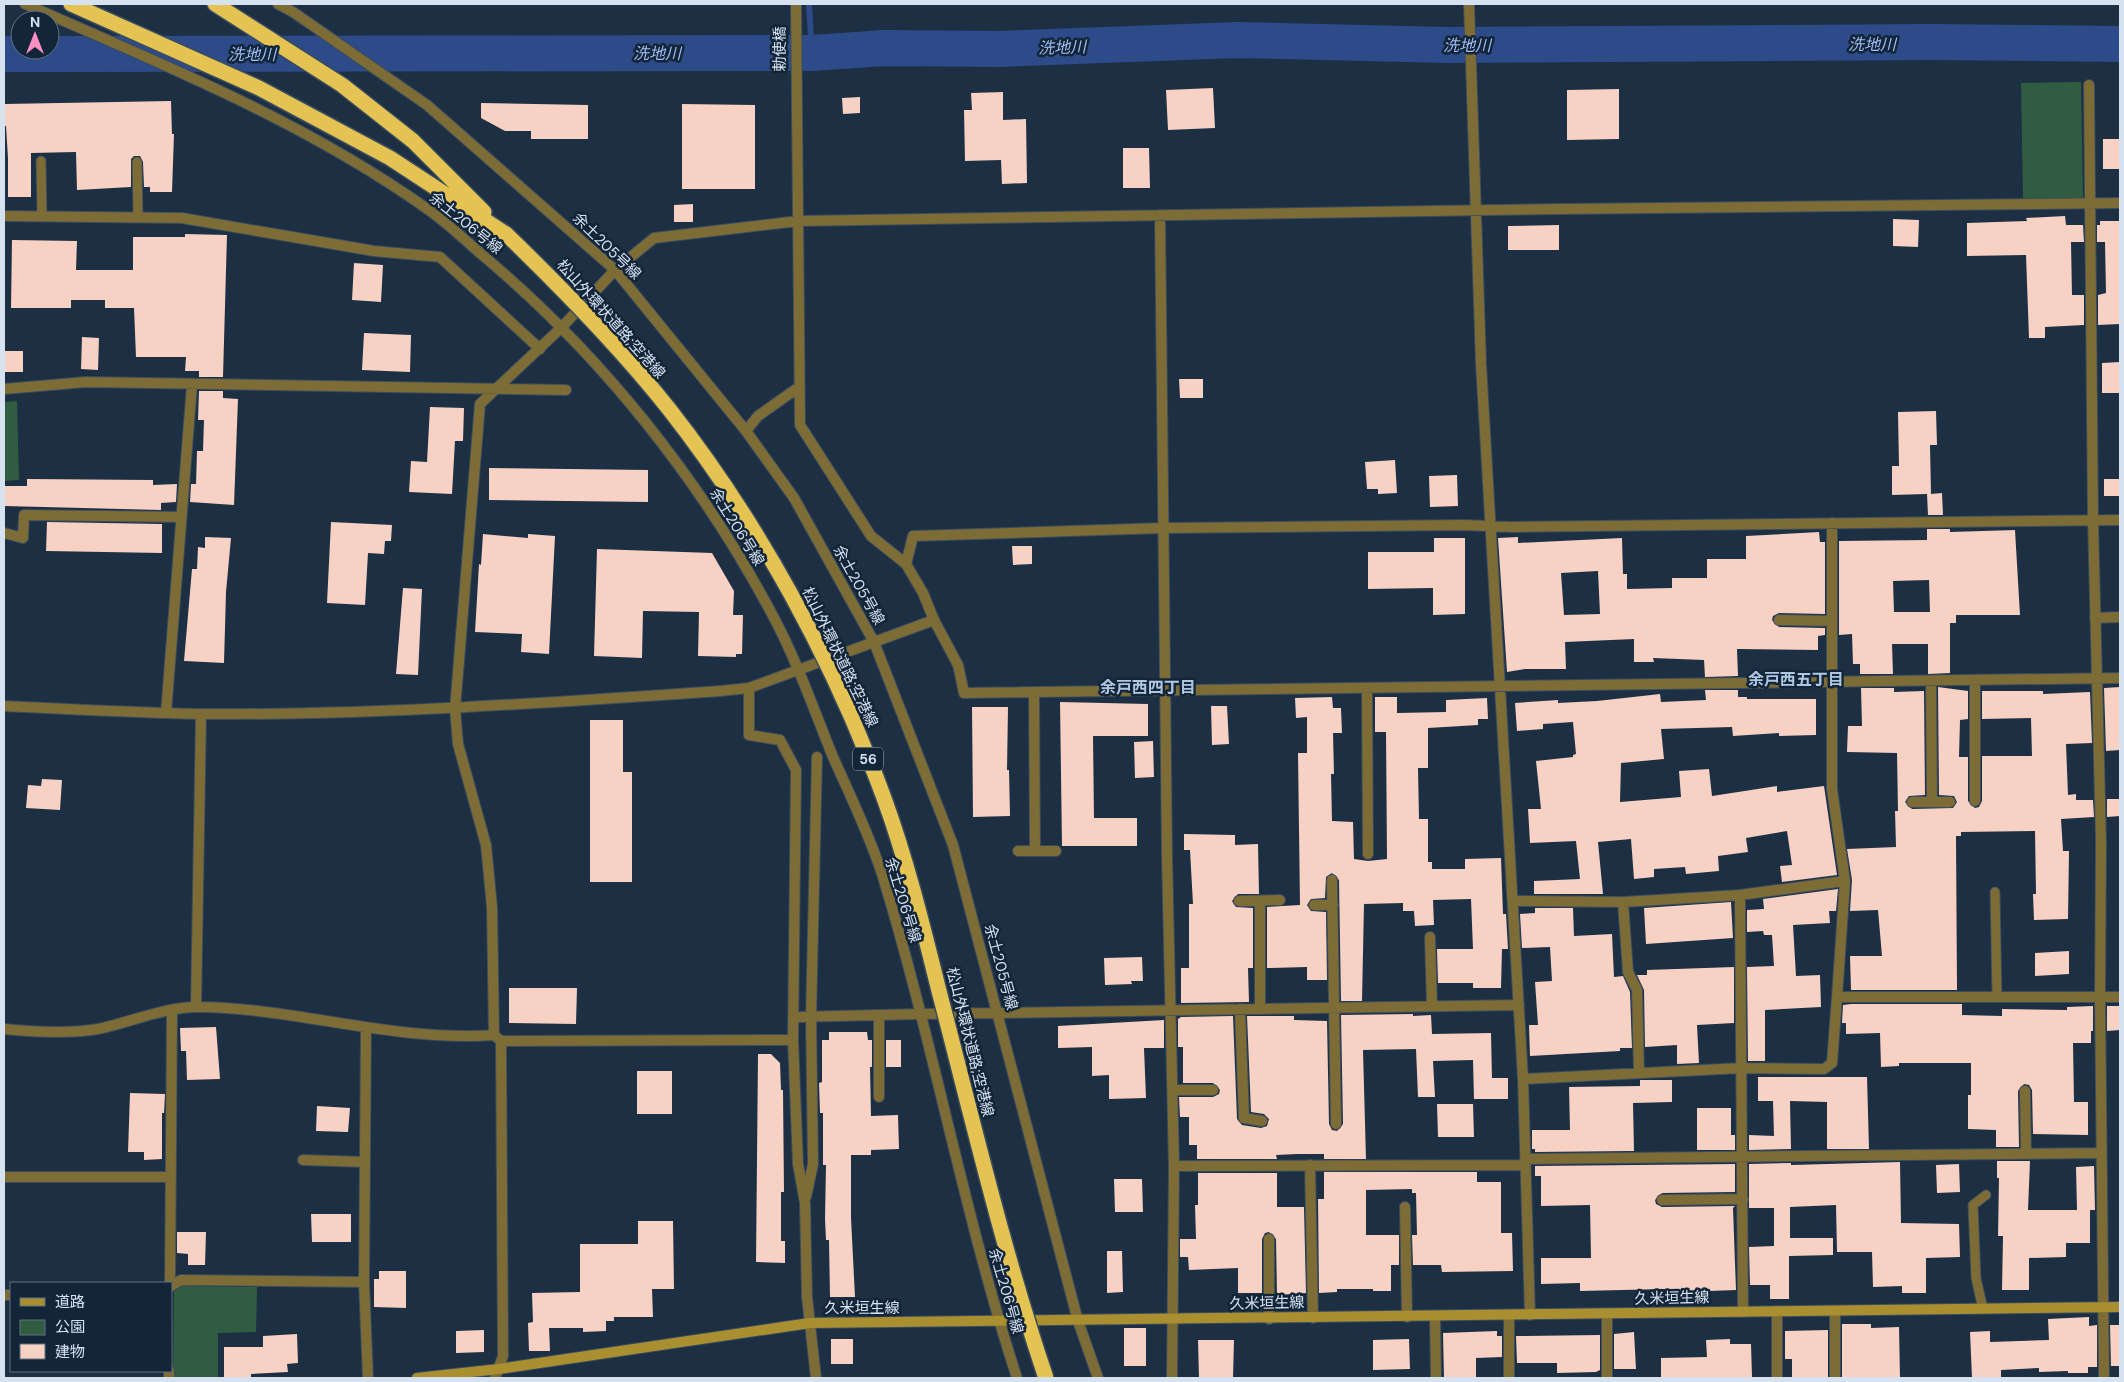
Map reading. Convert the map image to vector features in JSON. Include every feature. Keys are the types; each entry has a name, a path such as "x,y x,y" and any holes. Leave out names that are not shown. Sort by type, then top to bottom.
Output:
{"highway":[{"path":"71,4 259,88 390,158 506,234"},
{"path":"215,4 342,85 413,141 506,234"},
{"name":"松山外環状道路;空港線","path":"506,234 549,275 605,334 669,409 727,488 780,575 820,651 884,799 911,884 1008,1256 1046,1378"}],"main road":[{"name":"久米垣生線","path":"417,1378 497,1374 810,1323 2120,1307"}],"street":[{"name":"余土206号線","path":"25,4 217,89 342,154 428,209 501,270 562,327 653,433 720,523 775,619 880,868 921,1014 959,1174 998,1322 1016,1378"},
{"name":"余土205号線","path":"278,4 308,22 407,90 615,270 746,431 794,498 874,642 953,846 1078,1321 1098,1378"},
{"name":"勅使橋","path":"796,4 795,80 800,425 871,536 906,564"},
{"path":"1469,4 1475,212 1490,526 1523,1079 1530,1315"},
{"path":"2089,84 2093,520 2102,841 2100,1153 2104,1378"},
{"path":"497,1374 503,1356 498,1038 492,907 486,845 458,744 455,708 480,404 540,349 615,270 654,238 798,221 2120,203"},
{"path":"4,216 138,216 201,220 360,248 440,256 540,349"},
{"path":"1160,216 1167,857 1172,1009 1174,1166 1172,1378"},
{"path":"4,389 86,382 566,390"},
{"path":"166,713 192,385"},
{"path":"746,431 758,416 799,386"},
{"path":"4,533 23,538 24,515 182,518"},
{"path":"2120,520 1163,528 912,536 906,564 923,593 934,620 958,665 964,693 1166,692 2120,678"},
{"path":"1523,1079 1742,1068 1824,1069 1832,1063 1845,881 1832,789 1832,523"},
{"path":"2095,618 2120,617"},
{"path":"4,706 201,714 455,708 749,688 934,620"},
{"path":"1779,620 1832,621"},
{"path":"1976,680 1976,801"},
{"path":"1931,681 1932,802"},
{"path":"749,688 749,735 780,740 796,770 794,1040 798,1164 805,1203 810,1323 816,1378"},
{"path":"1367,689 1368,854"},
{"path":"1034,693 1035,851"},
{"path":"196,1007 201,714"},
{"path":"805,1203 813,1164 811,1017 818,757"},
{"path":"1912,802 1950,802"},
{"path":"1018,851 1056,851"},
{"path":"1332,880 1336,1124"},
{"path":"1513,901 1623,902 1740,895 1845,881"},
{"path":"1740,895 1744,1312"},
{"path":"1239,901 1280,900"},
{"path":"1260,901 1260,1008"},
{"path":"1623,902 1628,972 1637,990 1639,1073"},
{"path":"1314,905 1333,905"},
{"path":"1430,937 1432,1006"},
{"path":"1837,997 2120,997"},
{"path":"794,1017 1172,1009 1519,1005"},
{"path":"4,1030 80,1031 172,1010 196,1007 301,1016 366,1028 461,1038 794,1040"},
{"path":"1240,1008 1244,1118 1262,1121"},
{"path":"171,1282 172,1010"},
{"path":"879,1015 879,1097"},
{"path":"366,1028 364,1282 368,1378"},
{"path":"1173,1090 1213,1090"},
{"path":"2025,1091 2026,1153"},
{"path":"1174,1166 2100,1153"},
{"path":"303,1160 365,1162"},
{"path":"1310,1165 1313,1318"},
{"path":"4,1177 171,1177"},
{"path":"1662,1200 1743,1199"},
{"path":"1405,1207 1407,1317"},
{"path":"1269,1239 1269,1318"},
{"path":"172,1284 181,1280 364,1282"},
{"path":"1835,1310 1835,1378"},
{"path":"1777,1311 1777,1378"},
{"path":"1607,1314 1607,1378"},
{"path":"1509,1315 1510,1378"},
{"path":"1435,1316 1436,1378"}],"lane":[{"path":"41,161 42,216"},
{"path":"137,162 138,216"},
{"path":"1995,892 1997,997"},
{"path":"1983,1309 1976,1278 1973,1205 1986,1195"}],"green space":[{"path":"2081,82 2083,199 2023,200 2021,83"},
{"path":"17,401 19,480 4,481 4,402"},
{"path":"181,1286 257,1287 256,1332 218,1333 218,1378 173,1378 174,1290"}],"building":[{"path":"1213,88 1215,128 1168,130 1166,90"},
{"path":"1619,89 1619,139 1567,140 1567,90"},
{"path":"1003,92 1003,120 1026,119 1027,183 1002,184 1001,160 965,161 964,110 972,110 971,93"},
{"path":"860,97 860,113 843,114 842,98"},
{"path":"171,101 172,134 174,134 172,192 150,192 150,187 144,187 143,162 140,156 134,156 131,159 131,187 77,190 76,152 31,153 31,197 8,197 8,158 6,126 4,126 4,104"},
{"path":"481,103 588,105 588,139 531,139 531,131 505,131 481,118"},
{"path":"682,104 755,105 755,189 682,189"},
{"path":"2103,139 2120,139 2120,169 2103,169"},
{"path":"1123,148 1149,148 1150,188 1123,188"},
{"path":"693,204 693,222 674,222 674,205"},
{"path":"2065,216 2066,225 2083,225 2084,242 2071,242 2072,295 2084,295 2084,325 2045,327 2045,338 2029,338 2026,255 1967,256 1967,223 2027,221 2026,218"},
{"path":"1893,219 1919,220 1918,247 1893,246"},
{"path":"2100,221 2120,221 2120,324 2098,325 2098,295 2106,293 2105,242 2097,242 2097,225 2100,225"},
{"path":"1559,225 1559,250 1508,250 1508,226"},
{"path":"185,234 227,235 223,377 199,377 199,371 185,371 186,357 136,357 134,308 105,308 105,300 71,300 71,308 11,308 12,240 77,241 76,270 133,270 133,237 185,237"},
{"path":"354,263 383,265 381,302 352,300"},
{"path":"364,333 411,335 410,372 362,370"},
{"path":"82,337 99,338 98,370 81,369"},
{"path":"5,351 23,351 23,372 5,372"},
{"path":"2120,362 2120,393 2102,393 2102,363"},
{"path":"1179,379 1203,379 1203,398 1180,398"},
{"path":"199,391 223,391 223,398 238,399 234,505 190,502 191,484 196,484 197,451 203,451 204,420 198,420"},
{"path":"430,407 464,408 463,441 455,441 452,494 409,492 411,461 427,462"},
{"path":"1936,411 1937,445 1930,445 1931,494 1942,493 1943,515 1928,515 1927,494 1892,495 1892,466 1899,466 1898,412"},
{"path":"1395,460 1397,493 1378,494 1378,489 1367,489 1365,462"},
{"path":"489,468 648,470 648,502 489,500"},
{"path":"1457,475 1458,506 1430,507 1429,476"},
{"path":"27,479 153,480 153,485 177,484 176,502 161,503 161,510 4,506 4,486 27,486"},
{"path":"2104,479 2120,479 2120,496 2104,496"},
{"path":"47,522 162,524 162,553 46,551"},
{"path":"331,522 392,525 391,541 385,541 384,554 368,553 365,605 327,603"},
{"path":"1927,529 1950,529 1950,532 2015,530 2020,615 1956,615 1956,623 1950,623 1950,673 1928,674 1928,644 1892,644 1893,674 1860,674 1860,664 1853,664 1852,634 1839,635 1839,541 1927,540","holes":["1929,580 1930,612 1894,612 1893,581"]},
{"path":"1819,532 1820,542 1825,542 1825,614 1779,613 1773,616 1772,620 1779,627 1825,628 1825,635 1818,636 1818,650 1737,649 1738,676 1705,677 1704,660 1653,658 1654,662 1634,662 1634,639 1565,642 1566,669 1525,669 1507,672 1498,538 1518,537 1518,543 1622,538 1623,574 1627,574 1627,589 1672,588 1672,578 1707,578 1707,559 1746,559 1746,536","holes":["1598,571 1600,614 1564,615 1561,573"]},
{"path":"483,534 528,538 528,534 555,536 549,654 521,652 522,634 475,632 479,564 481,565"},
{"path":"205,537 231,538 226,592 224,663 184,661 192,569 197,569 198,547 205,548"},
{"path":"1434,538 1465,538 1465,614 1433,615 1433,588 1368,589 1368,552 1434,552"},
{"path":"1012,546 1032,546 1032,564 1013,565"},
{"path":"597,549 712,553 734,591 733,615 743,615 742,654 736,654 736,657 698,656 699,612 643,611 642,658 594,656"},
{"path":"403,588 422,589 418,675 396,674"},
{"path":"1938,687 1968,691 1968,719 1960,720 1959,757 1968,757 1968,801 1975,808 1979,807 1982,801 1982,756 2032,756 2031,718 1982,719 1982,691 2043,691 2043,694 2090,692 2092,743 2066,744 2068,795 2076,794 2076,800 2093,800 2094,817 2061,819 2063,851 2069,851 2068,919 2034,920 2033,894 2036,894 2035,831 1961,832 1961,836 1956,836 1957,990 1851,990 1850,956 1882,956 1878,910 1850,911 1852,880 1847,849 1896,847 1895,811 1898,811 1897,753 1847,752 1848,726 1862,726 1861,688 1894,688 1894,692 1924,691 1925,795 1909,796 1905,802 1912,809 1953,808 1957,802 1954,796 1939,795"},
{"path":"2120,687 2120,750 2106,751 2104,688"},
{"path":"1705,690 1738,690 1738,697 1747,697 1747,699 1816,699 1816,735 1779,736 1779,733 1733,736 1732,727 1661,729 1664,759 1621,763 1620,802 1681,797 1679,771 1709,769 1712,796 1777,786 1777,792 1824,786 1837,875 1782,882 1780,866 1792,865 1787,831 1746,838 1748,852 1718,856 1719,871 1686,874 1685,867 1654,869 1654,877 1634,879 1631,839 1598,842 1603,894 1534,894 1534,881 1580,879 1576,841 1530,843 1528,809 1541,809 1536,761 1573,757 1576,754 1573,722 1543,724 1543,729 1517,731 1515,703 1558,700 1558,703 1597,701 1660,694 1661,702 1706,700"},
{"path":"1332,697 1333,708 1341,708 1342,733 1333,733 1334,774 1331,774 1332,821 1353,822 1354,859 1368,861 1387,859 1386,732 1375,732 1375,697 1397,697 1397,713 1446,712 1446,700 1487,698 1488,719 1478,719 1478,725 1428,728 1428,768 1418,768 1419,819 1428,819 1428,862 1432,862 1432,869 1465,869 1465,859 1501,858 1503,914 1506,914 1508,949 1502,949 1501,988 1473,988 1473,983 1438,983 1437,949 1473,949 1471,899 1433,900 1434,925 1415,926 1414,911 1403,911 1403,903 1364,904 1362,1001 1341,1001 1339,880 1332,873 1326,877 1325,898 1311,899 1307,905 1311,911 1326,912 1327,980 1307,980 1307,967 1267,968 1267,907 1300,905 1298,753 1307,753 1307,717 1296,718 1295,698"},
{"path":"1060,702 1148,704 1148,736 1093,736 1094,818 1137,818 1137,846 1062,846"},
{"path":"1211,706 1227,706 1229,744 1212,745"},
{"path":"972,707 1008,707 1007,770 1009,770 1010,816 973,817"},
{"path":"590,720 623,720 623,772 632,772 632,882 590,882"},
{"path":"1153,741 1154,777 1135,778 1134,742"},
{"path":"42,779 62,780 60,810 26,808 28,785 41,786"},
{"path":"2107,799 2120,799 2120,816 2107,817"},
{"path":"1184,834 1235,835 1235,845 1258,844 1259,894 1238,894 1232,901 1236,907 1253,908 1253,968 1248,968 1249,1002 1181,1003 1181,968 1189,968 1189,904 1193,904 1190,850 1184,850"},
{"path":"1838,889 1836,911 1829,911 1830,923 1793,925 1796,976 1820,975 1821,1007 1765,1010 1765,1061 1748,1061 1747,967 1774,966 1772,935 1764,935 1763,931 1747,932 1747,910 1764,909 1763,899"},
{"path":"1731,902 1733,938 1646,944 1644,908"},
{"path":"1535,908 1573,908 1574,936 1612,934 1614,977 1623,976 1630,992 1632,1048 1620,1048 1620,1051 1530,1056 1529,1025 1538,1025 1535,982 1552,981 1550,947 1522,948 1520,914 1535,913"},
{"path":"2069,951 2069,974 2035,976 2035,953"},
{"path":"1142,957 1143,981 1131,981 1132,984 1105,985 1104,958"},
{"path":"1734,967 1734,1023 1697,1025 1699,1063 1677,1064 1677,1045 1645,1047 1644,990 1637,975 1647,975 1647,970"},
{"path":"509,988 577,988 576,1024 509,1023"},
{"path":"1962,1004 1962,1015 2002,1016 2002,1009 2067,1010 2067,1007 2093,1006 2091,1043 2073,1043 2074,1102 2088,1102 2088,1135 2033,1134 2032,1090 2029,1085 2024,1084 2018,1091 2019,1147 1996,1147 1996,1130 1968,1129 1968,1095 1971,1095 1971,1063 1899,1063 1899,1066 1881,1067 1880,1033 1846,1034 1846,1023 1842,1023 1843,1005"},
{"path":"2107,1006 2120,1006 2120,1030 2107,1031"},
{"path":"1413,1014 1413,1016 1431,1015 1432,1034 1491,1033 1492,1078 1508,1078 1508,1099 1474,1099 1473,1060 1433,1061 1435,1097 1418,1097 1416,1049 1363,1050 1366,1159 1324,1159 1324,1154 1298,1154 1276,1155 1277,1159 1197,1159 1197,1145 1189,1145 1189,1117 1180,1117 1179,1097 1213,1097 1219,1094 1220,1090 1213,1083 1183,1083 1183,1047 1178,1047 1178,1019 1181,1017 1233,1016 1237,1119 1242,1125 1261,1128 1267,1126 1269,1119 1264,1114 1251,1112 1247,1016 1294,1016 1294,1020 1327,1021 1329,1124 1332,1130 1337,1131 1343,1124 1341,1015"},
{"path":"1164,1020 1164,1048 1144,1048 1146,1098 1109,1099 1109,1075 1092,1076 1092,1047 1058,1048 1058,1026"},
{"path":"216,1027 220,1079 187,1080 186,1051 181,1051 180,1028"},
{"path":"829,1032 867,1032 868,1040 872,1040 872,1067 870,1067 871,1116 898,1115 899,1149 871,1150 871,1155 851,1155 851,1218 855,1297 830,1297 829,1240 826,1240 825,1219 826,1165 823,1165 823,1113 820,1113 819,1083 822,1082 822,1040 829,1040"},
{"path":"886,1040 901,1040 901,1067 886,1067"},
{"path":"758,1054 771,1054 780,1063 781,1090 783,1090 784,1192 781,1192 781,1241 785,1241 785,1263 756,1262"},
{"path":"637,1071 672,1071 672,1114 637,1114"},
{"path":"1758,1077 1867,1077 1869,1149 1827,1149 1827,1102 1790,1101 1791,1149 1749,1150 1749,1135 1774,1136 1773,1101 1758,1101"},
{"path":"1640,1080 1672,1080 1672,1102 1633,1103 1634,1151 1535,1152 1535,1149 1532,1149 1532,1130 1570,1130 1569,1087 1640,1086"},
{"path":"130,1093 165,1094 164,1113 162,1113 162,1159 144,1160 144,1152 128,1152"},
{"path":"1437,1104 1473,1104 1474,1137 1438,1137"},
{"path":"317,1106 350,1108 348,1132 316,1131"},
{"path":"1697,1108 1731,1108 1731,1135 1735,1135 1735,1150 1697,1150"},
{"path":"1997,1161 2030,1161 2028,1210 2090,1210 2090,1243 2066,1243 2066,1257 2029,1258 2029,1290 2002,1290 2003,1236 1998,1236 1999,1178 1997,1178"},
{"path":"1900,1162 1901,1223 1959,1224 1960,1257 1926,1258 1926,1293 1902,1293 1902,1286 1873,1287 1872,1252 1837,1252 1836,1205 1790,1207 1790,1238 1833,1238 1833,1255 1789,1256 1789,1299 1770,1299 1770,1285 1750,1285 1749,1247 1774,1246 1774,1208 1749,1208 1749,1164 1791,1163 1791,1165"},
{"path":"1735,1164 1735,1192 1662,1193 1655,1200 1656,1204 1662,1207 1735,1206 1733,1208 1736,1290 1709,1291 1709,1295 1665,1296 1665,1289 1580,1291 1580,1283 1541,1284 1541,1258 1591,1258 1590,1205 1541,1206 1541,1176 1535,1176 1535,1166"},
{"path":"1959,1164 1960,1192 1937,1193 1936,1165"},
{"path":"2094,1166 2095,1210 2077,1210 2076,1167"},
{"path":"1324,1172 1477,1172 1477,1182 1501,1182 1501,1233 1512,1233 1513,1271 1442,1272 1441,1265 1413,1265 1412,1235 1417,1235 1416,1193 1412,1193 1412,1189 1366,1190 1366,1235 1399,1235 1399,1265 1391,1265 1391,1291 1337,1289 1337,1292 1319,1293 1318,1199 1324,1199"},
{"path":"1198,1173 1277,1173 1277,1207 1304,1207 1306,1293 1277,1295 1276,1239 1269,1232 1265,1233 1262,1239 1262,1293 1238,1293 1238,1268 1189,1270 1188,1257 1180,1257 1180,1239 1196,1239 1195,1205 1198,1205"},
{"path":"1114,1179 1142,1179 1143,1212 1115,1212"},
{"path":"311,1214 351,1214 351,1242 312,1242"},
{"path":"638,1221 673,1221 674,1289 652,1289 653,1317 614,1317 614,1321 606,1321 606,1331 583,1332 583,1328 549,1328 550,1351 529,1351 528,1323 533,1322 532,1293 580,1292 580,1244 638,1244"},
{"path":"177,1232 206,1232 205,1265 188,1265 188,1254 177,1253"},
{"path":"1107,1251 1122,1251 1123,1292 1107,1293"},
{"path":"379,1271 406,1271 406,1308 374,1307 374,1279 379,1279"},
{"path":"2089,1317 2089,1326 2097,1325 2097,1367 2088,1367 2088,1373 2068,1373 2068,1371 2039,1372 2039,1368 2001,1370 2001,1378 1972,1378 1970,1332 1990,1331 1990,1342 2049,1340 2048,1319"},
{"path":"1842,1324 1871,1324 1871,1328 1899,1327 1900,1378 1842,1378"},
{"path":"2110,1325 2120,1325 2120,1366 2111,1366"},
{"path":"1124,1328 1146,1328 1146,1366 1124,1366"},
{"path":"484,1330 484,1352 456,1353 456,1331"},
{"path":"1828,1330 1828,1378 1792,1378 1792,1359 1785,1359 1785,1331"},
{"path":"1497,1331 1497,1336 1502,1336 1502,1357 1476,1358 1476,1378 1444,1378 1443,1333"},
{"path":"1634,1332 1636,1369 1614,1369 1614,1334"},
{"path":"297,1334 298,1363 287,1364 288,1372 251,1374 251,1378 224,1378 224,1347 263,1347 263,1336"},
{"path":"1600,1335 1600,1370 1596,1372 1557,1373 1557,1363 1517,1363 1516,1336"},
{"path":"831,1339 853,1339 853,1364 831,1364"},
{"path":"1409,1339 1410,1369 1373,1370 1373,1340"},
{"path":"1730,1339 1730,1344 1751,1344 1752,1377 1661,1378 1661,1358 1707,1357 1706,1340"},
{"path":"1198,1340 1234,1340 1233,1378 1199,1378"}],"waterway":[{"path":"809,4 812,53"},
{"name":"洗地川","path":"4,54 812,53 885,48 999,49 1238,40 1448,45 1931,42 2120,44"}],"district":[{"name":"余戸西五丁目","path":"1796,679"},
{"name":"余戸西四丁目","path":"1148,687"}]}
